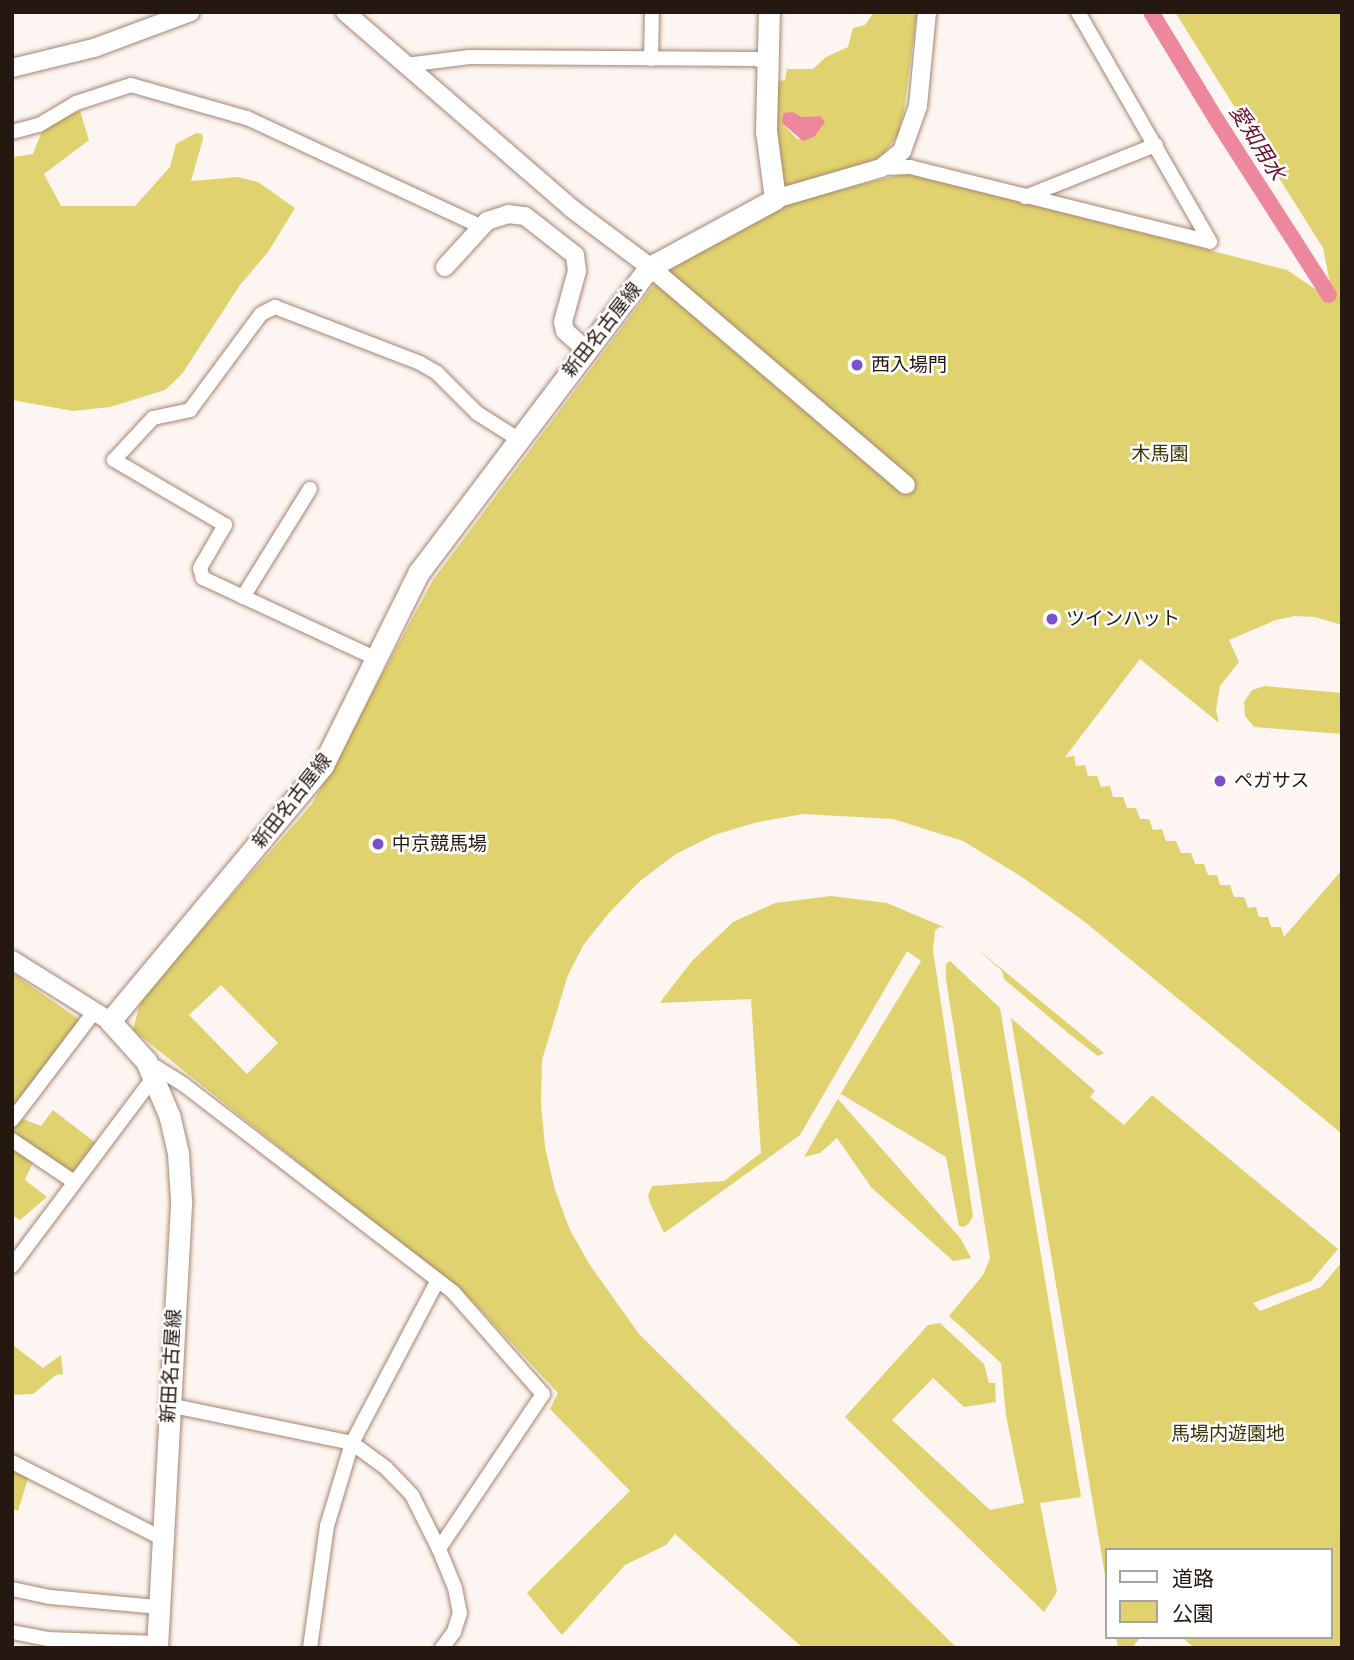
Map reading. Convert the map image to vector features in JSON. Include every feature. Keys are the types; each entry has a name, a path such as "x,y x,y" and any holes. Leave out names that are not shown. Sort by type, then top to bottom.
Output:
{"main road":[{"path":"769,12 766,131 775,199"},
{"name":"新田名古屋線","path":"157,1645 181,1200 178,1153 169,1115 150,1069 102,1016 308,785 334,745 426,560 650,267 775,199"}],"street":[{"path":"12,68 94,48 191,12"},
{"path":"345,12 572,208 650,267 906,485"},
{"path":"651,59 652,12"},
{"path":"881,168 902,151 918,106 927,12"},
{"path":"775,199 881,168 910,167 1210,242 1078,12"},
{"path":"406,65 469,57 756,59 766,63"},
{"path":"12,132 39,125 76,103 131,85 247,118 480,226"},
{"path":"1025,197 1156,145"},
{"path":"445,267 480,226 501,215 525,216 575,255 578,271 563,322 565,331 586,350"},
{"path":"376,658 202,578 200,568 225,525 114,460 153,418 190,410 261,314 275,307 302,315 340,334 420,363 437,373 477,412 518,439"},
{"path":"243,597 310,489"},
{"path":"12,960 102,1016 12,1120"},
{"path":"12,1266 74,1182 150,1069 183,1084 453,1292 543,1394 439,1549"},
{"path":"12,1140 74,1182"},
{"path":"310,1648 327,1526 352,1443 437,1282"},
{"path":"169,1405 352,1443 386,1468 412,1495 455,1588 460,1613 454,1632 442,1648"},
{"path":"12,1462 161,1538"},
{"path":"12,1589 50,1597 157,1607"},
{"path":"12,1632 47,1639 157,1645"}],"green space":[{"path":"874,12 917,12 904,111 898,135 881,158 865,168 785,188 778,183 771,83 785,80 787,69 813,69 826,57 848,47 853,28 865,25","holes":["793,112 802,117 820,116 798,140 782,123"]},
{"name":"中京競馬場","path":"1175,12 1342,12 1342,625 1315,617 1295,616 1276,620 1229,640 1239,662 1220,686 1216,710 1219,723 1140,659 1065,757 1074,756 1076,766 1085,765 1088,776 1097,776 1101,787 1110,786 1113,797 1123,797 1127,808 1136,808 1140,819 1149,819 1153,830 1162,829 1166,841 1176,841 1181,853 1191,853 1195,864 1204,864 1208,875 1217,875 1220,885 1230,885 1234,897 1244,897 1248,908 1256,907 1259,917 1268,917 1271,927 1281,927 1284,937 1342,870 1342,1134 1085,922 1022,877 963,841 893,819 803,814 758,822 714,835 676,854 640,881 609,913 584,944 568,975 542,1060 541,1102 545,1147 555,1190 570,1230 590,1265 639,1334 957,1648 803,1648 675,1534 666,1545 625,1565 562,1635 527,1593 630,1491 550,1409 558,1393 462,1290 418,1258 133,1030 141,999 312,804 433,580 650,290 682,259 785,203 908,173 1287,270 1327,297 1332,293 1323,248","holes":["221,985 278,1043 247,1074 189,1015"]},
{"path":"80,111 89,140 44,174 61,206 135,206 170,167 176,144 196,133 202,134 203,139 191,181 238,177 258,182 295,208 268,252 240,285 182,374 165,390 110,407 73,411 12,400 12,157 33,154 42,131 61,118"},
{"path":"1265,686 1342,693 1342,734 1254,727 1245,716 1244,702 1252,690"},
{"path":"831,896 887,903 946,928 939,927 935,931 933,950 973,1216 969,1223 964,1227 959,1226 946,1157 841,1094 838,1099 961,1239 971,1258 953,1261 871,1187 837,1138 820,1153 804,1157 847,1083 921,961 907,951 800,1135 664,1233 650,1203 648,1195 652,1186 724,1181 761,1153 751,999 660,1003 692,961 733,922 775,903"},
{"path":"975,947 1104,1053 1098,1056 1068,1033 1004,979 1002,971"},
{"path":"950,961 1000,1008 1081,1497 1040,1503 1057,1592 1044,1612 845,1417 928,1325 940,1323 984,1364 989,1383 995,1383 996,1402 964,1407 933,1378 892,1420 990,1510 1024,1503 1006,1416 1001,1363 949,1316 983,1275 990,1258 946,979 946,964"},
{"path":"12,973 80,1020 12,1109"},
{"name":"馬場内遊園地","path":"1011,1018 1095,1091 1090,1097 1124,1125 1152,1095 1338,1249 1311,1281 1253,1303 1260,1311 1321,1287 1342,1262 1342,1648 1194,1648 1184,1639 1333,1639 1333,1548 1106,1548 1106,1581"},
{"path":"53,1110 97,1144 73,1178 12,1136 12,1128 20,1118 41,1126"},
{"path":"12,1147 33,1162 25,1180 47,1197 20,1220 12,1215"},
{"path":"14,1346 43,1368 61,1355 63,1374 56,1375 33,1394 12,1395"},
{"path":"12,1466 29,1475 18,1511 12,1509"},
{"path":"1116,1639 1139,1639 1134,1645 1136,1648 1118,1648"}],"shaded area":[{"path":"793,112 802,117 820,116 825,122 814,137 803,141 782,123 783,113"}],"waterway":[{"name":"愛知用水","path":"1151,12 1329,295"}],"place":[{"name":"西入場門","path":"857,365"},
{"name":"ツインハット","path":"1052,619"},
{"name":"ペガサス","path":"1220,781"},
{"name":"中京競馬場","path":"378,844"}],"park label":[{"name":"木馬園","path":"1160,454"}]}
